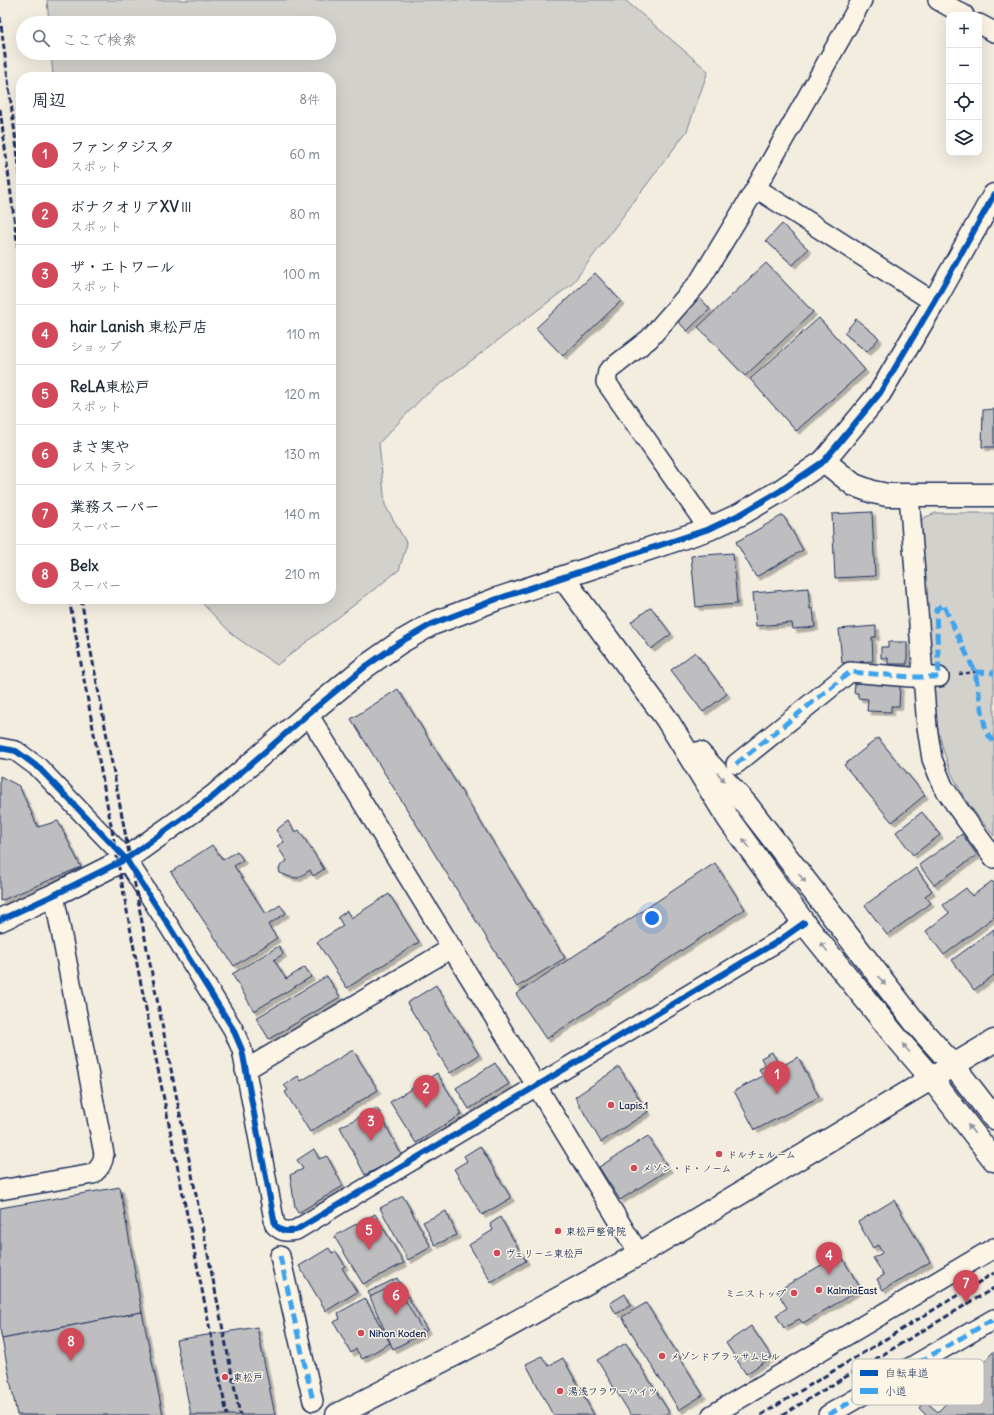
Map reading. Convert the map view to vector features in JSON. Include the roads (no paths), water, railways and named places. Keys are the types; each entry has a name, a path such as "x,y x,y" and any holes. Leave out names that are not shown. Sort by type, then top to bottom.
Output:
{"street":[{"path":"709,529 606,382 608,371 649,340 699,282 756,188 862,0"},
{"path":"938,0 959,12"},
{"path":"982,26 994,32"},
{"path":"756,188 934,302"},
{"path":"0,920 126,860 214,796 308,714 366,667 399,643 432,624 497,599 709,529 741,514 780,491 824,460 880,393 993,201"},
{"path":"824,460 854,485 887,495 994,495"},
{"path":"909,495 931,677 927,727 932,759 943,786 958,810 994,858"},
{"path":"563,578 666,718 729,820 804,923 931,1078 994,1160"},
{"path":"736,764 850,672 931,677"},
{"path":"308,714 639,1254"},
{"path":"666,718 746,804 917,1026 953,1065 994,1118"},
{"path":"0,748 16,751 39,768 126,860 169,926 233,1030 242,1050 276,1225 280,1230 288,1232 303,1226 780,940 804,923"},
{"path":"0,1190 93,1174 100,1168 103,1160 104,1154 54,895"},
{"path":"245,1070 452,948"},
{"path":"337,1415 487,1338 639,1254 994,1041"},
{"path":"712,1415 994,1248"},
{"path":"280,1256 313,1401"},
{"path":"925,1359 994,1319"},
{"path":"828,1415 852,1401"}],"railway":[{"path":"0,17 16,142"},
{"path":"0,109 16,233"},
{"path":"70,604 135,954 227,1415"},
{"path":"82,604 148,954 240,1415"},
{"path":"853,1359 994,1273"},
{"path":"875,1359 994,1288"},
{"path":"761,1415 852,1360"},
{"path":"782,1415 852,1373"}],"place":[{"name":"ファンタジスタ","path":"777,1094"},
{"name":"Lapis.1","path":"611,1105"},
{"name":"ボナクオリアXVⅢ","path":"426,1108"},
{"name":"ザ・エトワール","path":"371,1141"},
{"name":"ドルチェルーム","path":"719,1154"},
{"name":"メゾン・ド・ノーム","path":"634,1168"},
{"name":"東松戸整骨院","path":"558,1231"},
{"name":"ReLA東松戸","path":"369,1250"},
{"name":"ヴェリーニ東松戸","path":"497,1253"},
{"name":"hair Lanish 東松戸店","path":"829,1275"},
{"name":"KalmiaEast","path":"819,1290"},
{"name":"ミニストップ","path":"794,1293"},
{"name":"業務スーパー","path":"966,1303"},
{"name":"まさ実や","path":"396,1315"},
{"name":"Nihon Koden","path":"361,1333"},
{"name":"メゾンドブラッサムヒル","path":"662,1356"},
{"name":"Belx","path":"71,1361"},
{"name":"東松戸","path":"225,1377"},
{"name":"湯浅フラワーハイツ","path":"560,1391"}]}
